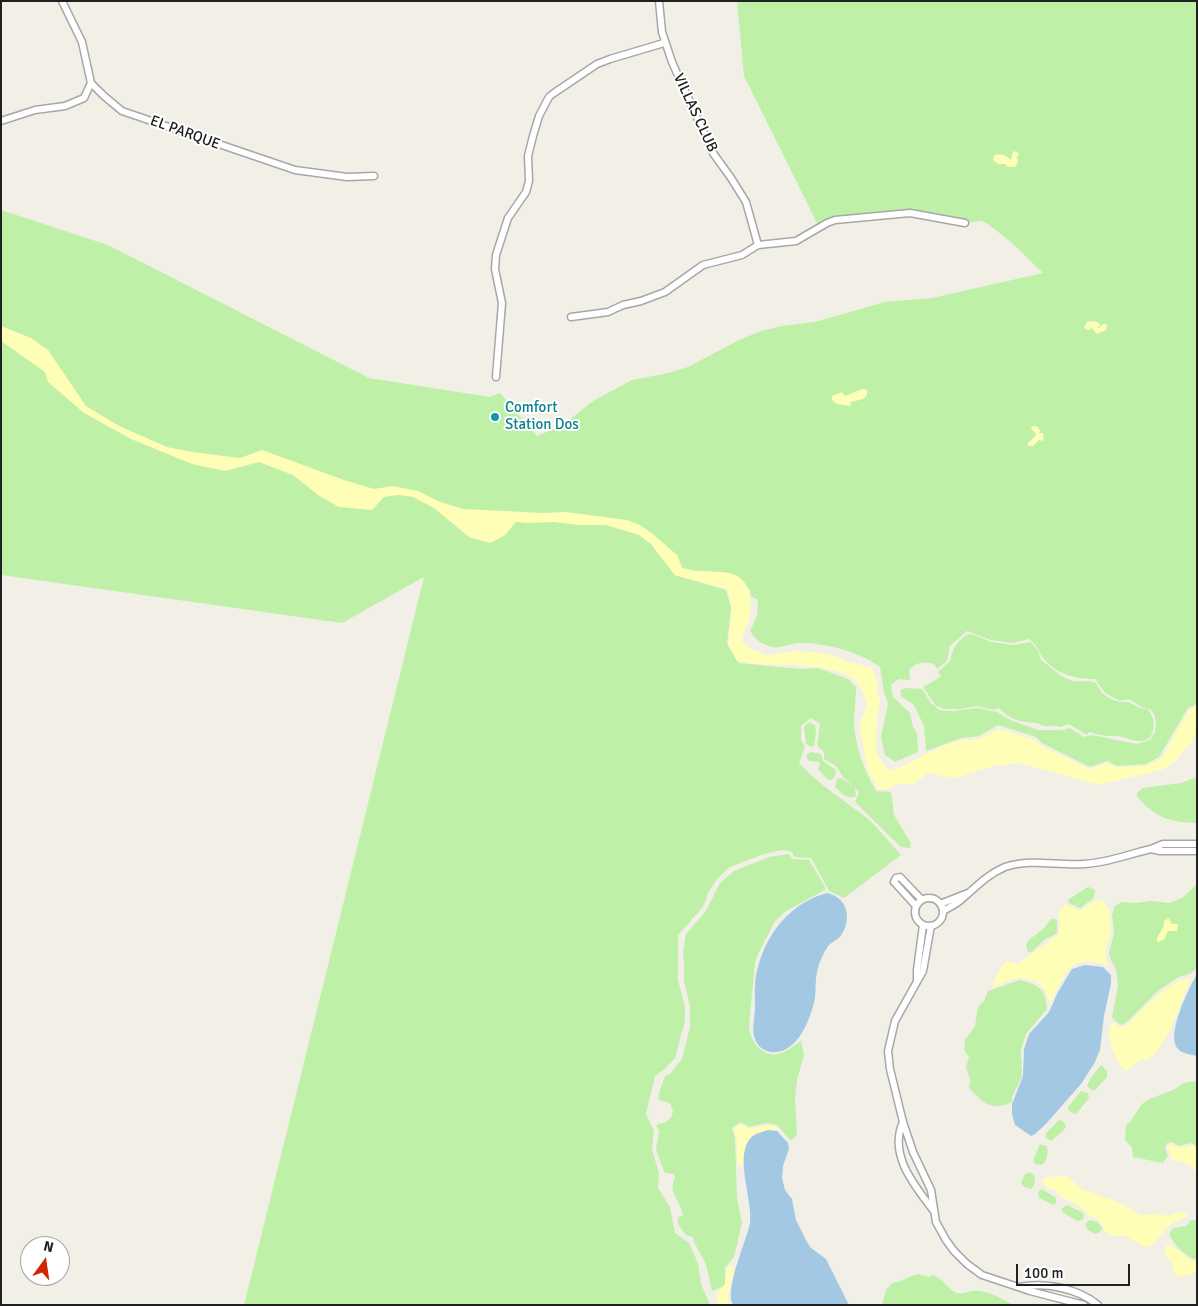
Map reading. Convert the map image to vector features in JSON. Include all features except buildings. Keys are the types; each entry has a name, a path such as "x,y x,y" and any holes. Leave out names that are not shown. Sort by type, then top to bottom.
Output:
{"street":[{"path":"1,121 35,110 65,106 84,98 91,83 82,42 62,1"},
{"name":"VILLAS CLUB","path":"659,1 664,43 713,153 732,178 746,202 758,246"},
{"path":"496,377 502,303 495,262 503,229 514,208 526,192 529,181 528,156 539,116 554,93 597,64 664,43"},
{"name":"EL PARQUE","path":"91,83 122,111 235,151 295,170 347,177 374,176"},
{"path":"571,317 608,312 623,305 641,301 665,292 703,265 742,255 758,246 796,240 836,220 863,219 895,214 919,215 965,223"},
{"path":"922,900 900,877 896,878 894,882 916,906 916,918 923,926 931,926 938,922 943,911 964,898 990,875 1009,866 1026,863 1069,865 1096,863 1151,849 1163,844 1197,844"},
{"path":"1151,849 1160,851 1197,851"},
{"path":"940,904 968,893"},
{"path":"916,906 922,900 932,899 940,904 943,911"},
{"path":"917,981 923,926"},
{"path":"931,926 923,972 898,1015 889,1044 890,1069 903,1122 912,1152 931,1190 934,1211 940,1230 946,1240 967,1264 982,1275 1084,1305"},
{"path":"903,1122 900,1130 902,1160 910,1180 934,1211"},
{"path":"907,1172 919,1165"},
{"path":"1018,1287 1030,1285 1056,1287 1078,1293 1098,1305"}],"green space":[{"path":"737,1 1197,1 1197,704 1188,708 1159,757 1146,764 1117,766 1107,761 1090,767 1042,743 1036,737 998,725 979,736 961,738 926,751 924,726 914,705 901,696 900,691 905,688 922,689 931,703 939,710 952,711 978,708 997,712 1010,720 1038,730 1070,728 1084,737 1092,735 1137,744 1150,740 1155,732 1156,722 1154,714 1150,709 1141,707 1129,699 1120,701 1105,693 1095,679 1074,677 1062,673 1045,660 1034,644 1028,639 1013,643 991,640 967,631 950,646 947,661 937,669 934,664 923,662 909,670 910,680 899,679 891,685 893,697 910,713 913,727 917,734 918,752 895,762 885,755 881,737 888,704 880,667 863,657 830,646 799,643 775,647 762,643 750,631 757,616 758,600 751,596 750,590 729,573 694,571 682,568 677,555 642,537 651,544 675,575 726,590 731,608 727,644 739,663 800,669 818,668 848,679 856,687 854,723 861,758 876,791 891,792 894,815 911,843 910,848 901,847 855,802 859,792 855,788 856,796 850,797 835,787 837,779 841,778 852,785 843,777 836,766 824,759 824,752 817,746 820,724 811,718 801,726 801,740 805,747 799,763 821,783 868,819 901,855 844,898 829,891 811,858 794,857 792,852 783,850 764,854 730,867 717,879 708,893 703,907 678,935 678,980 685,1007 685,1021 675,1058 655,1076 646,1114 654,1131 652,1150 659,1173 658,1188 670,1207 675,1233 689,1243 698,1263 701,1284 710,1305 244,1305 424,577 342,623 1,575 1,210 108,245 369,378 490,397 500,393 537,436 563,425 593,401 632,380 688,367 739,340 761,331 815,322 885,302 932,298 1043,273 1012,243 988,224 981,221 965,223 910,213 848,219 819,227 744,76"},
{"path":"968,634 991,642 1014,645 1031,642 1038,651 1041,660 1062,676 1073,681 1094,682 1110,699 1129,702 1139,708 1148,709 1154,722 1151,736 1143,741 1138,741 1089,732 1087,735 1069,724 1060,727 1043,726 1016,720 999,708 994,710 976,706 962,709 945,709 936,706 923,687 941,676 938,672 950,661 958,642"},
{"path":"809,722 815,725 816,732 814,746 812,747 806,744 804,727"},
{"path":"811,752 821,754 823,761 836,770 832,780 827,779 818,769 819,762 809,761 807,754"},
{"path":"1197,777 1197,823 1170,820 1163,817 1150,809 1137,796 1137,793 1143,788 1181,783"},
{"path":"789,854 792,859 809,860 825,890 786,911 775,921 755,963 749,1026 752,1038 756,1044 760,1049 771,1054 784,1052 801,1041 804,1055 797,1080 795,1099 797,1134 795,1138 790,1140 777,1125 767,1123 749,1127 741,1122 732,1128 735,1138 737,1198 742,1223 734,1257 725,1268 725,1284 712,1291 706,1264 693,1237 686,1235 678,1224 678,1217 683,1216 674,1193 674,1174 665,1173 656,1150 659,1131 656,1125 668,1121 673,1111 670,1103 659,1100 658,1096 665,1076 670,1074 682,1059 690,1027 690,1006 684,982 683,952 686,934 706,911 720,883 734,871 769,857"},
{"path":"1197,884 1196,969 1159,990 1127,1022 1122,1025 1118,1023 1112,1017 1118,986 1116,969 1109,953 1114,934 1112,915 1115,906 1122,902 1151,901 1169,903 1182,898"},
{"path":"1089,887 1095,890 1094,898 1080,908 1069,903 1068,900"},
{"path":"1051,919 1057,921 1057,933 1044,940 1032,952 1028,952 1027,942"},
{"path":"1020,980 1040,988 1045,996 1047,1009 1026,1034 1021,1050 1022,1076 1012,1097 1012,1102 993,1106 983,1102 969,1088 970,1080 966,1067 969,1057 964,1050 965,1040 975,1026 978,1007 984,1001 988,991"},
{"path":"1101,1065 1107,1071 1107,1077 1095,1090 1091,1090 1087,1086"},
{"path":"1197,1081 1197,1146 1190,1143 1178,1146 1173,1142 1167,1143 1165,1149 1168,1156 1163,1163 1133,1157 1132,1147 1125,1140 1126,1125 1142,1104 1184,1083"},
{"path":"1081,1091 1088,1093 1089,1098 1077,1113 1074,1114 1068,1110 1068,1107"},
{"path":"1059,1120 1063,1121 1066,1126 1051,1141 1046,1138 1046,1133"},
{"path":"1040,1144 1047,1146 1048,1153 1044,1163 1038,1165 1034,1163 1034,1158"},
{"path":"1030,1172 1034,1175 1035,1180 1031,1189 1023,1186 1021,1183 1025,1174"},
{"path":"1042,1189 1056,1198 1054,1205 1039,1198 1038,1192"},
{"path":"1067,1205 1083,1213 1083,1219 1078,1221 1065,1214 1062,1208"},
{"path":"1090,1220 1097,1222 1102,1227 1100,1232 1095,1234 1088,1230 1085,1224"},
{"path":"1191,1220 1197,1220 1197,1260 1180,1250 1169,1234 1173,1228 1186,1226"},
{"path":"918,1274 929,1277 935,1276 956,1292 983,1292 1014,1305 882,1305 886,1290 892,1283"}],"sand":[{"path":"1013,151 1019,153 1017,157 1018,163 1015,167 998,164 993,160 994,156 1001,154 1011,160"},
{"path":"1090,321 1101,325 1097,327 1099,328 1105,324 1107,326 1106,330 1097,334 1092,328 1088,330 1084,328 1087,322"},
{"path":"1,326 31,338 48,350 86,406 119,426 167,447 240,458 262,450 374,489 393,486 418,491 438,501 463,509 543,513 566,512 627,520 640,525 677,555 682,568 729,573 741,579 748,589 751,602 749,619 742,642 751,649 767,655 794,651 829,654 872,668 878,683 880,702 877,716 876,748 879,757 890,770 945,745 962,740 980,739 998,729 1032,739 1043,747 1090,769 1106,763 1116,767 1145,766 1161,759 1189,710 1197,706 1197,729 1190,744 1176,760 1164,769 1099,785 1020,763 993,766 955,778 928,773 913,784 895,784 889,788 878,789 868,771 859,726 867,705 860,687 851,678 838,671 803,666 737,661 728,645 732,608 727,589 675,575 651,544 639,535 606,525 516,522 504,536 490,543 469,537 434,508 413,497 398,495 384,497 372,510 339,507 318,495 293,475 259,462 225,471 192,464 131,439 84,413 48,382 45,372 1,341"},
{"path":"862,389 867,390 867,395 863,399 851,402 850,406 837,404 832,400 832,396 842,392 845,396"},
{"path":"1033,426 1038,427 1039,433 1043,433 1044,441 1039,440 1033,446 1028,446 1028,443 1036,433 1031,428"},
{"path":"1096,900 1102,901 1109,910 1111,930 1106,948 1108,966 1085,961 1077,963 1065,975 1050,1003 1045,989 1035,980 1020,978 1012,979 995,987 992,984 1007,961 1018,964 1059,934 1059,915 1066,904 1079,911"},
{"path":"1169,918 1172,924 1178,924 1177,931 1168,931 1164,940 1157,942 1164,921"},
{"path":"1187,978 1191,979 1162,1044 1147,1060 1142,1059 1126,1071 1117,1059 1112,1047 1109,1036 1111,1024 1115,1023 1122,1027 1127,1025 1161,993 1173,984"},
{"path":"740,1124 752,1128 770,1125 779,1130 755,1133 748,1141 743,1165 739,1167 737,1161 737,1138 733,1130"},
{"path":"1171,1144 1181,1148 1194,1145 1197,1152 1197,1175 1190,1166 1171,1159 1168,1146"},
{"path":"1067,1176 1081,1189 1116,1201 1141,1215 1156,1214 1169,1216 1183,1212 1188,1216 1172,1223 1151,1246 1144,1247 1127,1236 1113,1236 1107,1233 1098,1219 1088,1215 1081,1207 1045,1186 1042,1181 1046,1177"},
{"path":"1171,1245 1192,1261 1197,1261 1197,1272 1181,1277 1176,1275 1172,1269 1173,1263 1164,1252 1166,1246"},
{"path":"732,1265 733,1273 729,1295 730,1305 719,1305 716,1294 725,1284 727,1268"}],"water":[{"path":"827,893 839,899 846,909 847,921 845,928 842,934 828,946 821,959 817,972 813,1006 801,1034 788,1048 780,1051 766,1051 757,1044 753,1032 756,977 762,954 775,931 792,911 814,897"},
{"path":"1085,965 1103,967 1111,975 1100,1050 1094,1064 1081,1084 1045,1125 1031,1136 1015,1125 1012,1114 1012,1104 1023,1076 1024,1049 1029,1034 1049,1012 1072,969"},
{"path":"1197,974 1197,1056 1184,1053 1178,1049 1174,1034 1180,1012"},
{"path":"768,1130 777,1131 788,1143 789,1149 783,1166 782,1178 785,1190 792,1199 796,1220 811,1248 826,1259 849,1305 733,1305 731,1289 733,1277 750,1223 744,1153 747,1143 753,1136"}],"place":[{"name":"Comfort Station Dos","path":"495,417"}]}
